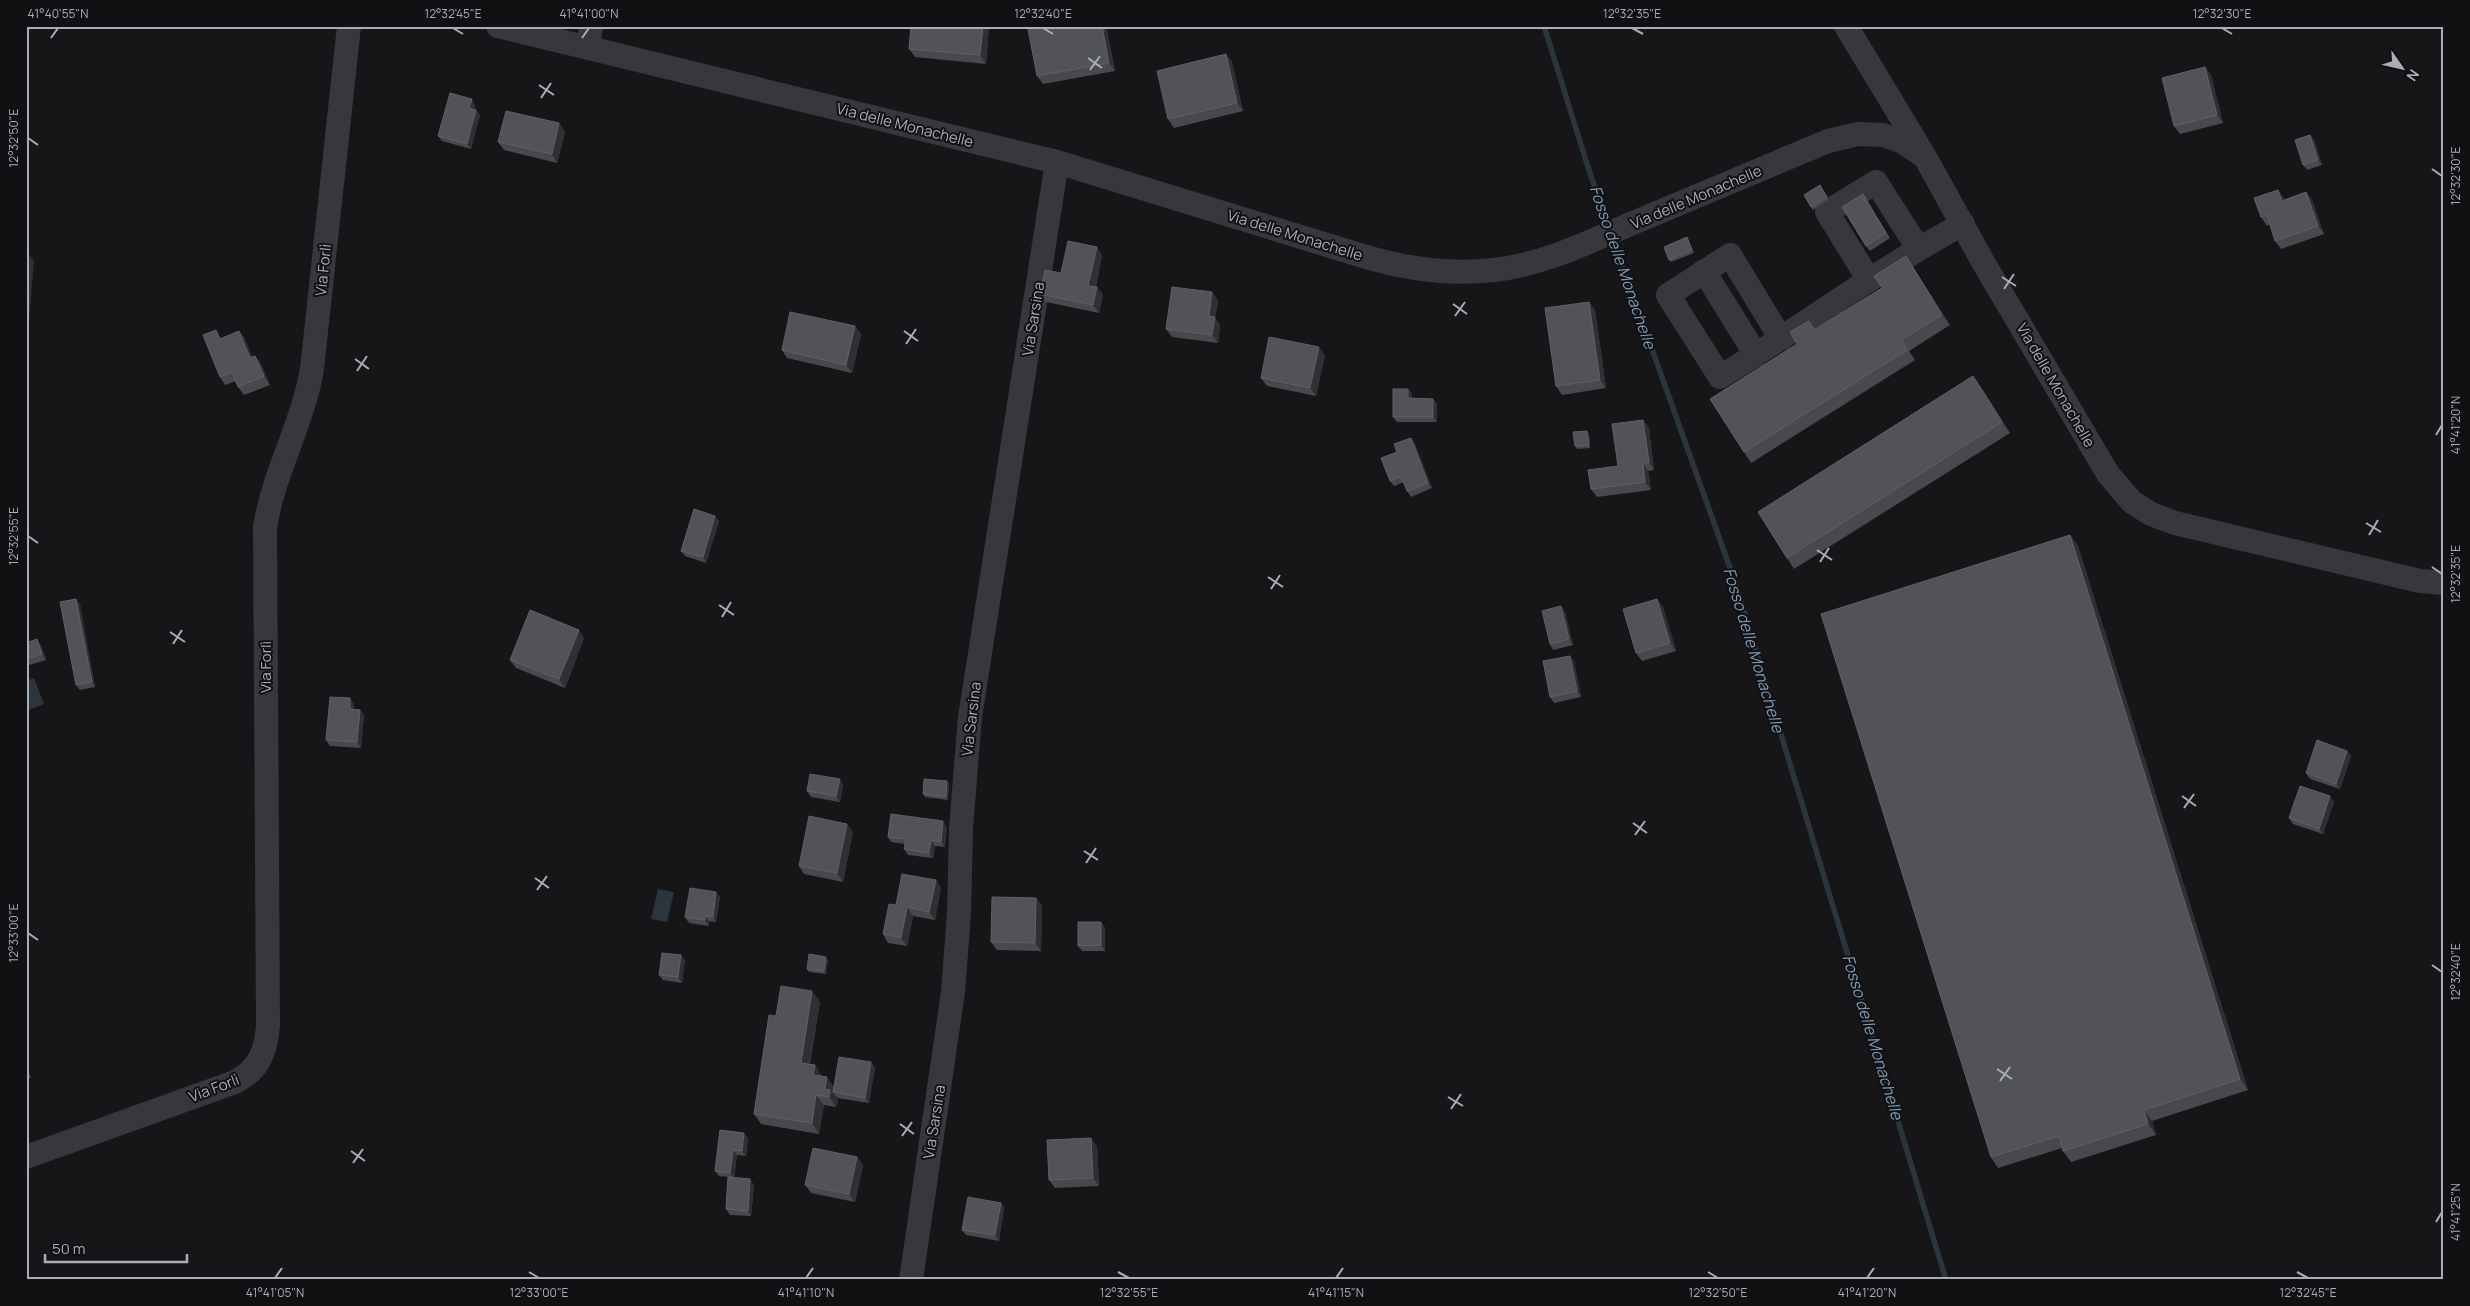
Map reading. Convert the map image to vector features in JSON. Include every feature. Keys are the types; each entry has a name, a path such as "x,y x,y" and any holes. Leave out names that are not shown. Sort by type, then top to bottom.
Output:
{"street":[{"name":"Via Forlì","path":"26,1157 235,1082 252,1072 260,1062 264,1050 268,1024 265,528 275,484 300,418 311,377 348,26"},
{"name":"Via delle Monachelle","path":"498,26 590,37 1057,162 1363,256 1428,271 1463,272 1511,268 1600,237 1834,139 1858,134 1883,135 1903,142 1925,157 2108,474 2132,502 2162,519 2202,532 2420,581 2444,583"},
{"path":"1846,26 1925,157"},
{"path":"1834,139 1864,130 1877,116 1880,98 1868,64"},
{"name":"Via Sarsina","path":"911,1280 954,986 959,914 961,828 970,717 1057,162"},
{"path":"1869,280 1828,212 1876,182 1918,248"},
{"path":"1781,339 1730,255 1668,295 1720,377 1781,339 1918,248 1963,224"},
{"path":"1704,271 1756,355"}],"shaded area":[{"path":"34,678 44,704 26,711 26,681"},
{"path":"658,889 674,892 667,922 651,919"}],"building":[{"path":"911,26 983,26 980,55 909,49"},
{"path":"1042,26 1102,26 1109,63 1037,76 1028,29"},
{"path":"1226,54 1237,103 1168,119 1157,71"},
{"path":"2205,67 2217,115 2174,126 2162,78"},
{"path":"450,93 472,99 469,108 476,110 467,144 438,136"},
{"path":"506,111 559,123 552,154 498,142"},
{"path":"2310,135 2318,160 2303,165 2295,140"},
{"path":"1820,185 1827,197 1811,207 1804,195"},
{"path":"2278,190 2282,201 2306,192 2318,226 2275,241 2267,215 2261,217 2254,198"},
{"path":"1863,194 1886,233 1866,246 1842,207"},
{"path":"1687,237 1692,250 1669,260 1664,247"},
{"path":"1068,241 1097,247 1088,286 1097,287 1093,305 1040,294 1045,270 1061,273"},
{"path":"26,253 28,253 26,277"},
{"path":"1906,256 1942,315 1901,340 1907,350 1744,452 1710,399 1797,344 1790,332 1809,321 1814,330 1882,288 1874,276"},
{"path":"1172,287 1212,292 1209,316 1215,317 1212,335 1166,329"},
{"path":"1589,302 1600,380 1556,386 1545,308"},
{"path":"790,312 855,326 846,365 782,350"},
{"path":"216,330 220,339 239,331 250,358 255,356 264,376 238,387 232,372 220,377 203,335"},
{"path":"1269,337 1319,347 1310,388 1261,378"},
{"path":"1973,376 2002,422 1787,558 1758,512"},
{"path":"1393,389 1408,389 1408,398 1433,399 1433,417 1393,417"},
{"path":"1643,420 1649,462 1643,463 1645,482 1591,489 1588,470 1618,466 1612,424"},
{"path":"1587,431 1589,445 1575,446 1573,432"},
{"path":"1411,438 1428,483 1407,491 1401,476 1390,481 1381,458 1397,452 1394,444"},
{"path":"694,509 715,516 703,557 681,551"},
{"path":"2070,535 2240,1079 2144,1110 2148,1124 2063,1151 2059,1136 1991,1157 1821,614"},
{"path":"76,599 92,682 76,685 60,602"},
{"path":"1657,599 1670,643 1636,653 1623,609"},
{"path":"1561,606 1569,639 1550,644 1542,611"},
{"path":"530,610 579,630 559,679 510,660"},
{"path":"37,639 42,654 26,659 26,643"},
{"path":"1570,656 1577,691 1550,697 1543,661"},
{"path":"330,697 350,698 350,709 360,710 357,742 326,740"},
{"path":"2317,740 2347,751 2336,784 2306,773"},
{"path":"810,774 840,779 836,796 807,791"},
{"path":"924,779 947,781 946,797 923,794"},
{"path":"2300,786 2330,796 2319,829 2289,818"},
{"path":"891,814 943,821 941,842 931,840 929,853 904,849 906,839 888,837"},
{"path":"809,816 847,824 837,873 799,866"},
{"path":"902,874 936,880 929,912 907,907 901,938 883,934 889,904 896,905"},
{"path":"690,888 716,892 713,917 705,916 705,920 685,917"},
{"path":"992,897 1036,898 1035,943 991,942"},
{"path":"1078,922 1101,922 1101,945 1078,946"},
{"path":"662,953 681,955 678,977 659,975"},
{"path":"809,954 826,957 824,971 807,969"},
{"path":"781,986 812,991 801,1063 815,1065 813,1075 827,1077 825,1089 830,1090 829,1097 816,1095 812,1123 754,1114 769,1015 776,1016"},
{"path":"839,1057 871,1062 865,1098 833,1092"},
{"path":"720,1130 744,1133 742,1151 733,1150 730,1173 715,1171"},
{"path":"1091,1138 1093,1178 1049,1180 1047,1140"},
{"path":"813,1148 857,1157 849,1194 805,1185"},
{"path":"728,1177 750,1179 748,1211 726,1209"},
{"path":"968,1197 1001,1203 995,1235 962,1230"}],"waterway":[{"name":"Fosso delle Monachelle","path":"1544,26 1609,228"},
{"name":"Fosso delle Monachelle","path":"1612,237 1735,582 1946,1280"}]}
